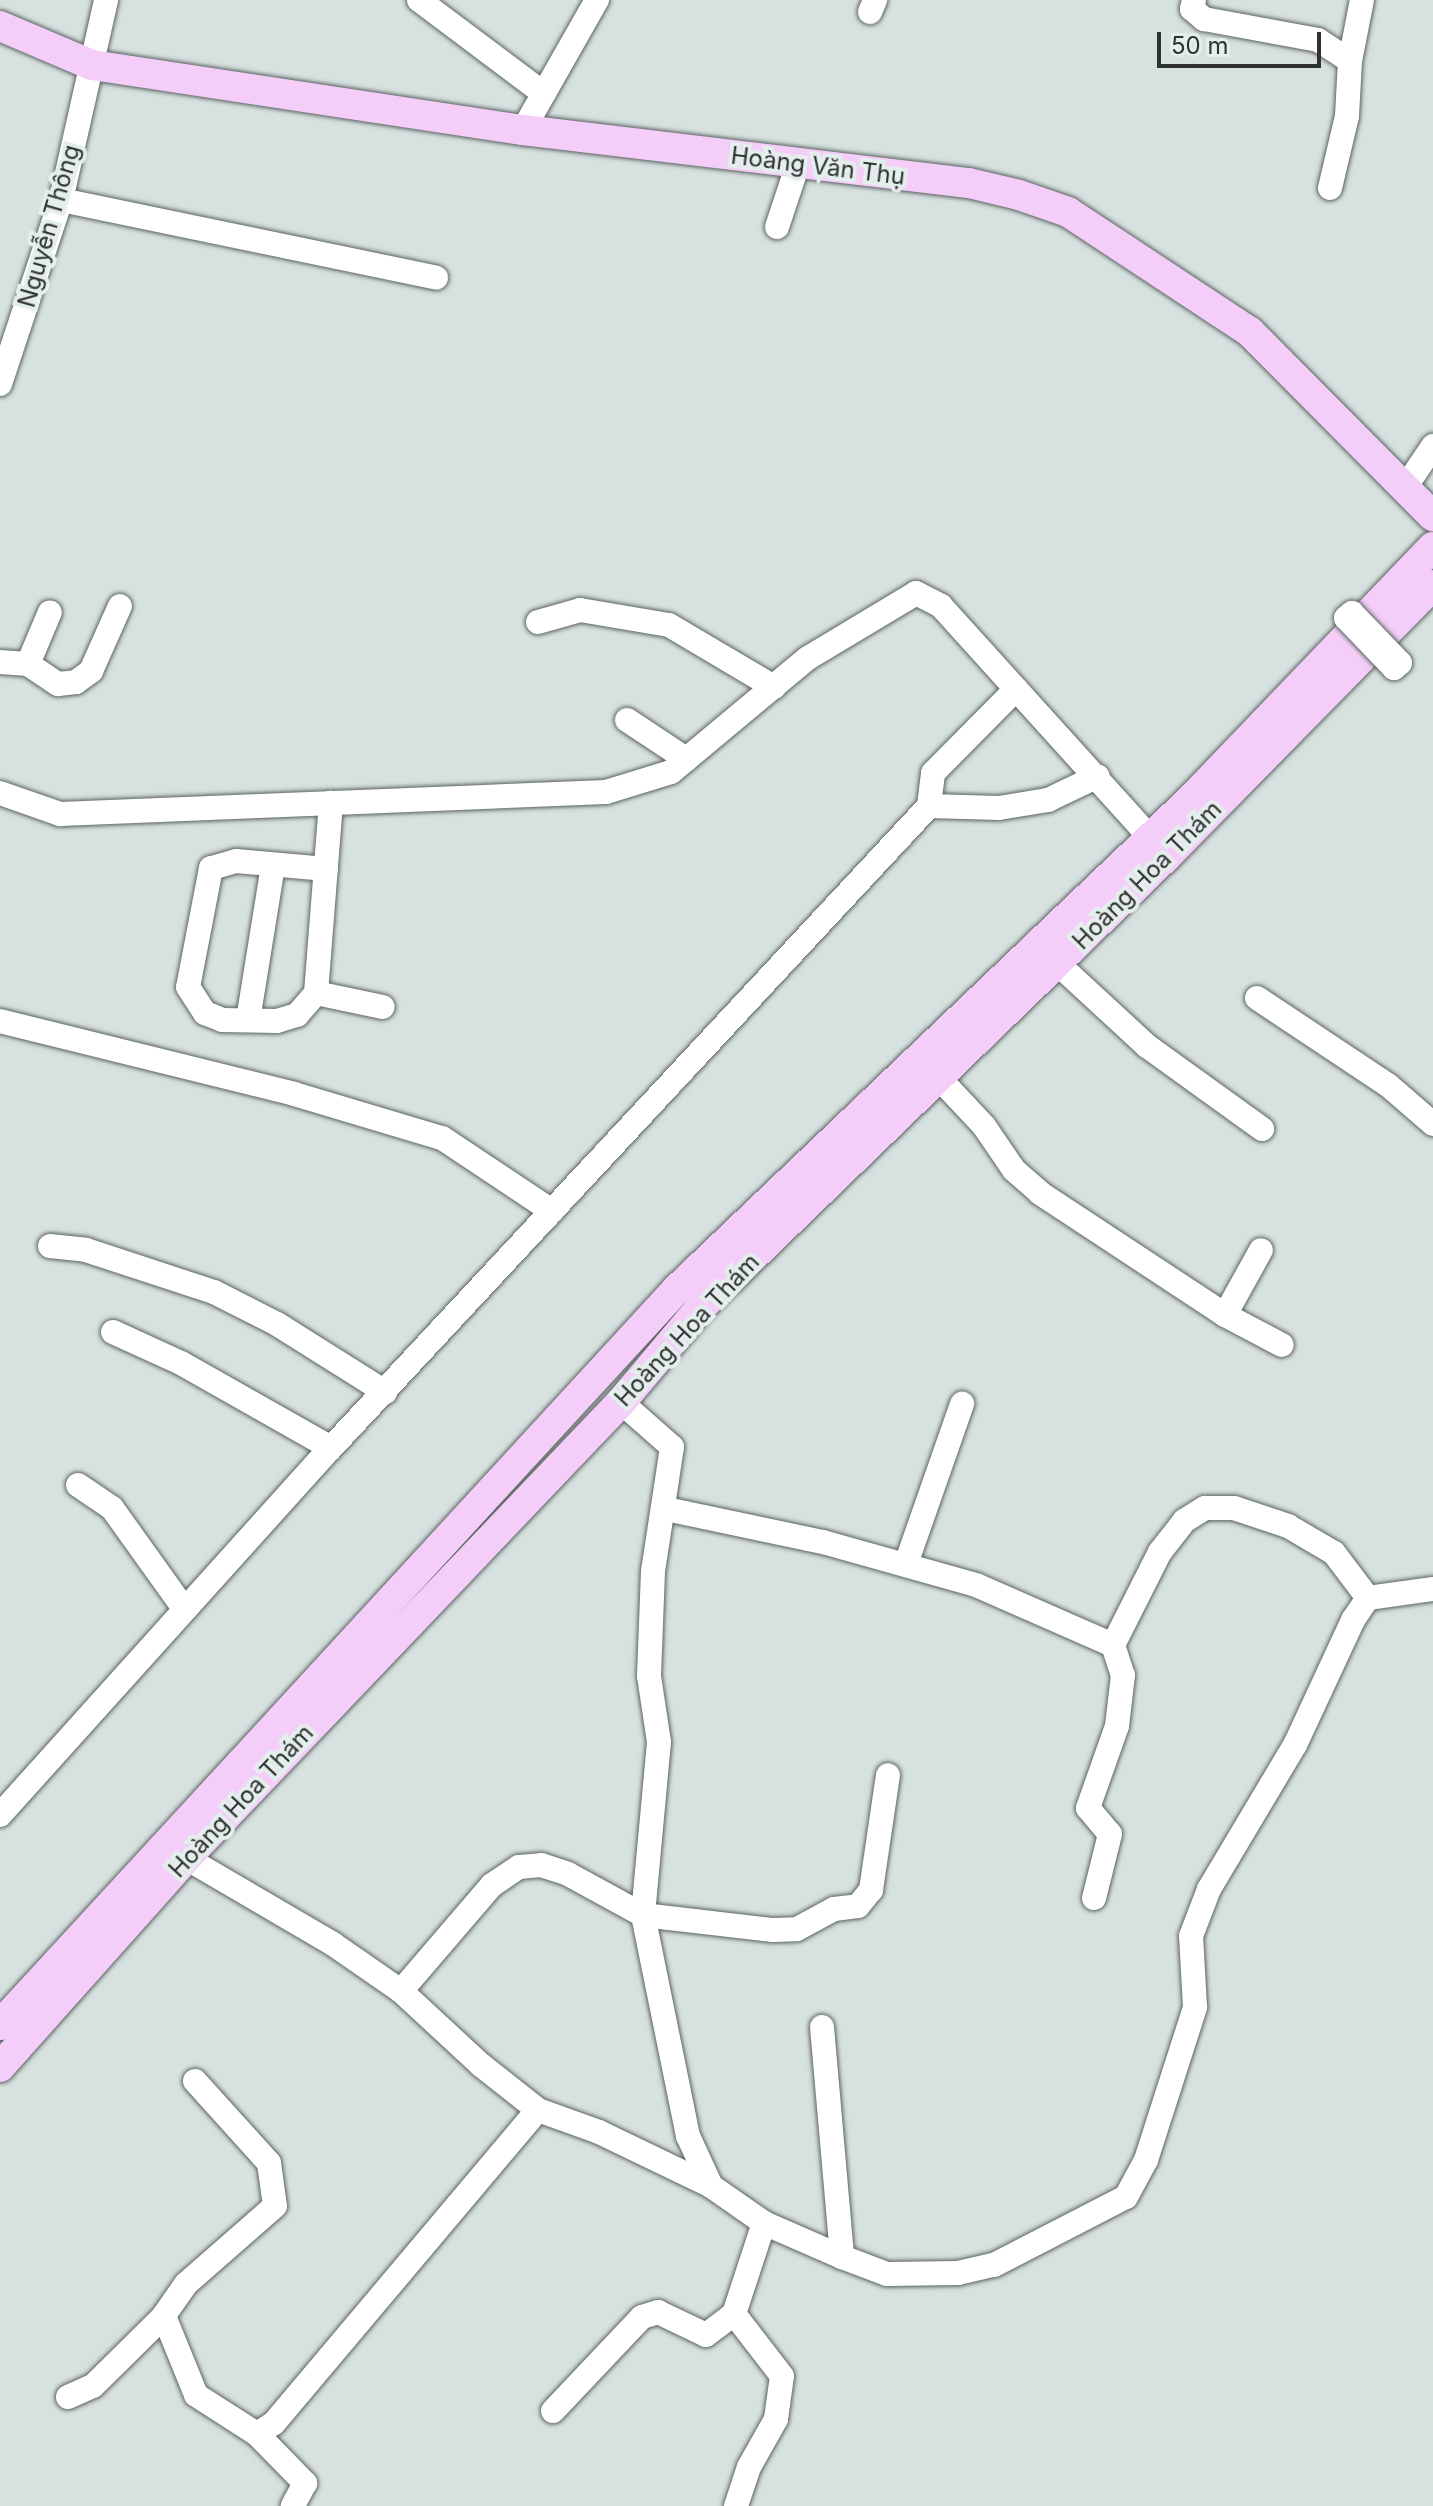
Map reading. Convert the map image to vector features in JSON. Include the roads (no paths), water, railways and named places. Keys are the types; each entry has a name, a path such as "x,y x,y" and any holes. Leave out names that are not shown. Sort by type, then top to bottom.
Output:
{"main road":[{"name":"Hoàng Văn Thụ","path":"0,26 92,65 523,130 969,183 1068,212 1250,332 1433,516"},
{"name":"Hoàng Hoa Thám","path":"0,2025 621,1402 701,1307 1057,963 1158,847 1433,547"},
{"name":"Hoàng Hoa Thám","path":"0,2067 174,1852 677,1289 1158,847 1433,585"}],"street":[{"name":"Nguyễn Thông","path":"0,384 61,200 106,0"},
{"path":"419,0 544,94"},
{"path":"523,130 597,0"},
{"path":"1194,0 1192,9 1204,19 1318,40 1350,61"},
{"path":"1330,188 1347,116 1350,61 1362,0"},
{"path":"777,227 798,164"},
{"path":"61,200 436,278"},
{"path":"1404,489 1433,446"},
{"path":"0,793 60,814 606,792 671,772 808,658 916,593 941,606 1098,776 1158,847"},
{"path":"0,662 28,664 58,684 76,682 91,671 120,606"},
{"path":"538,622 580,610 669,625 774,687"},
{"path":"28,664 50,612"},
{"path":"0,1815 331,1448 929,806 933,773 1016,689"},
{"path":"627,720 686,759"},
{"path":"929,806 1012,806 1048,800 1098,776"},
{"path":"326,869 225,861 211,868 188,987 205,1013 277,1021 297,1015 316,993 326,869 331,803"},
{"path":"248,1020 273,865"},
{"path":"1057,963 1147,1046 1262,1129"},
{"path":"316,993 383,1007"},
{"path":"1257,998 1388,1085 1433,1124"},
{"path":"0,1021 94,1041 442,1138 552,1211"},
{"path":"939,1078 984,1126 1014,1170 1040,1193 1225,1315 1282,1345"},
{"path":"50,1246 86,1250 214,1292 277,1324 385,1392"},
{"path":"1225,1315 1261,1250"},
{"path":"113,1332 181,1363 331,1448"},
{"path":"621,1402 672,1447 666,1509 653,1571 649,1676 659,1742 643,1915 688,2136 711,2186"},
{"path":"906,1564 962,1404"},
{"path":"78,1485 112,1508 185,1610"},
{"path":"1094,1898 1110,1834 1088,1808 1117,1726 1123,1675 1113,1645 1160,1552 1184,1521 1205,1508 1234,1508 1288,1526 1334,1553 1368,1598"},
{"path":"666,1509 906,1564 976,1585 1113,1645"},
{"path":"174,1852 333,1944 401,1991 481,2065 538,2110 599,2132 711,2186 764,2223 842,2257 887,2274 958,2273 994,2265 1126,2197 1146,2160 1195,2007 1194,1922 1295,1745 1353,1620 1368,1598 1433,1589"},
{"path":"401,1991 492,1885 519,1867 541,1865 568,1874 643,1915 785,1929 834,1909 864,1903 871,1890 888,1775"},
{"path":"822,2027 842,2257"},
{"path":"68,2397 93,2386 164,2316 186,2284 275,2206 269,2163 195,2081"},
{"path":"257,2434 274,2423 538,2110"},
{"path":"553,2411 642,2317 658,2312 706,2335 734,2314 764,2223"},
{"path":"734,2314 782,2376 776,2419 749,2467 736,2506"},
{"path":"164,2316 196,2395 239,2427 257,2434 305,2483 293,2506"}]}
